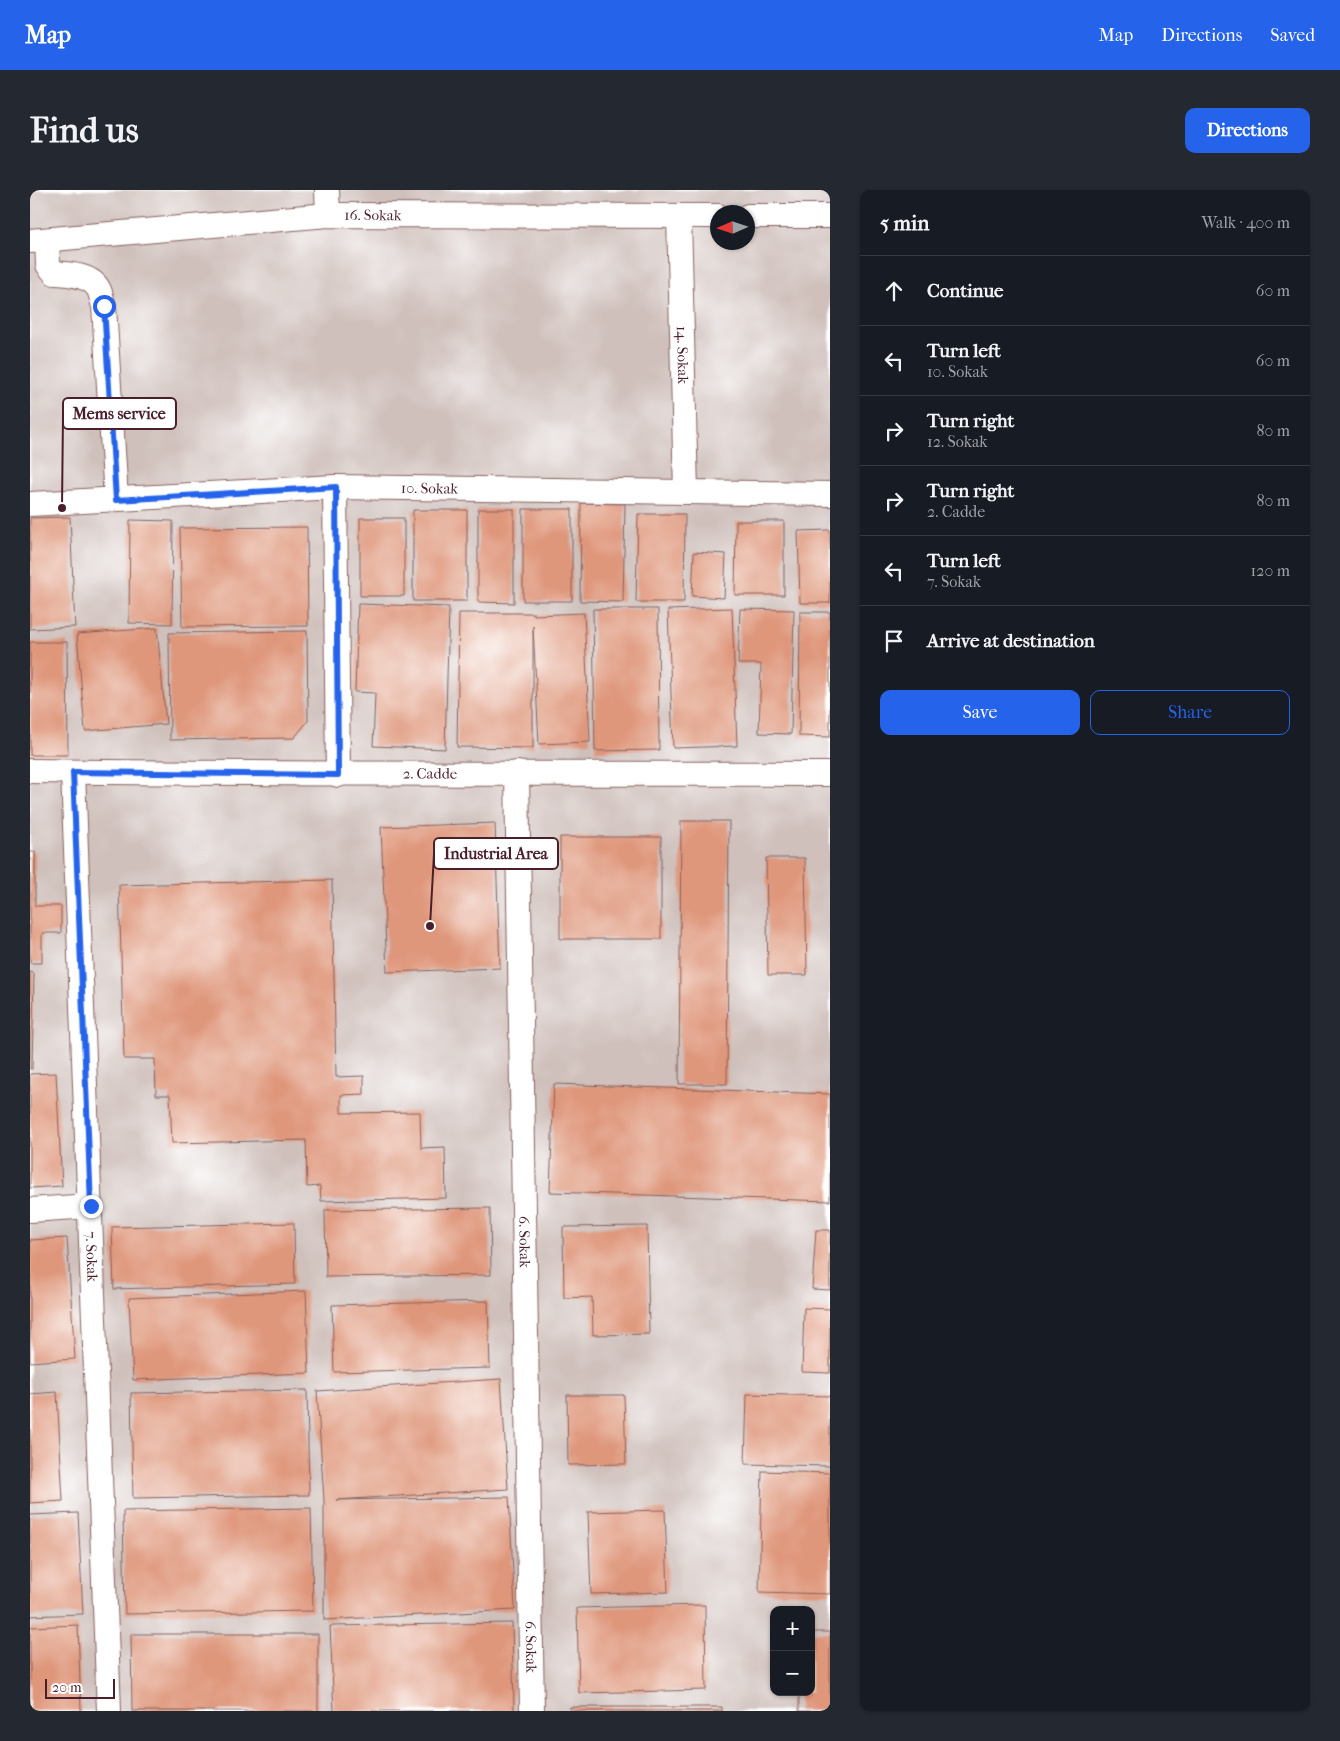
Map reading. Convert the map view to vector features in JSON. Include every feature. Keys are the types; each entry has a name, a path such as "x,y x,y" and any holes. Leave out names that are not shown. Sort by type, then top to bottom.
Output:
{"street":[{"path":"327,190 328,215"},
{"name":"16. Sokak","path":"38,240 328,215 710,216"},
{"name":"14. Sokak","path":"679,216 686,492"},
{"path":"755,216 830,216"},
{"path":"38,240 48,265 55,273 69,274 88,279 99,288 104,306 116,500"},
{"path":"336,487 338,775"},
{"name":"10. Sokak","path":"30,504 336,487 830,494"},
{"name":"2. Cadde","path":"30,771 338,775 517,773 830,774"},
{"name":"7. Sokak","path":"73,772 109,1711"},
{"name":"6. Sokak","path":"517,773 532,1711"},
{"path":"30,1210 91,1206"}],"shaded area":[{"path":"30,190 830,190 830,1711 30,1711"}],"building":[{"path":"581,503 625,504 623,602 580,601"},
{"path":"478,509 514,509 514,603 478,602"},
{"path":"523,509 572,509 572,601 523,601"},
{"path":"413,510 467,510 467,601 413,601"},
{"path":"638,514 685,514 684,602 636,602"},
{"path":"70,517 75,627 30,629 30,518"},
{"path":"360,518 404,518 404,596 360,596"},
{"path":"130,520 173,521 172,624 129,623"},
{"path":"736,521 784,521 784,595 735,595"},
{"path":"307,527 308,626 182,627 180,528"},
{"path":"830,530 830,603 800,603 798,531"},
{"path":"694,552 726,554 724,598 692,596"},
{"path":"358,604 449,607 445,749 373,746 375,693 355,692"},
{"path":"732,608 737,746 673,748 668,610"},
{"path":"593,609 658,609 659,750 595,751"},
{"path":"740,609 794,610 791,734 759,733 761,664 738,664"},
{"path":"800,612 830,612 830,737 799,736"},
{"path":"459,613 534,613 534,615 584,613 590,742 539,744 533,626 533,748 457,747"},
{"path":"157,628 166,724 85,731 77,634"},
{"path":"307,631 308,721 294,738 170,740 169,633"},
{"path":"30,642 67,642 68,755 30,755"},
{"path":"681,821 729,821 727,1084 679,1084"},
{"path":"495,823 500,968 387,972 381,827"},
{"path":"560,837 661,837 661,939 560,939"},
{"path":"30,852 35,852 35,906 61,906 61,933 42,933 42,963 30,963"},
{"path":"766,858 805,858 807,975 768,975"},
{"path":"332,880 336,1077 364,1076 364,1094 341,1095 341,1113 420,1112 421,1148 445,1147 446,1198 321,1201 320,1186 307,1187 306,1140 172,1143 170,1095 156,1095 155,1059 124,1059 119,885"},
{"path":"30,972 34,973 32,1069 30,1069"},
{"path":"56,1073 62,1186 30,1188 30,1074"},
{"path":"554,1084 830,1094 830,1201 550,1192"},
{"path":"490,1208 491,1275 326,1277 325,1210"},
{"path":"294,1223 295,1284 114,1289 112,1227"},
{"path":"647,1226 649,1334 593,1335 592,1297 564,1298 563,1227"},
{"path":"816,1230 830,1230 830,1290 812,1289"},
{"path":"67,1238 75,1359 30,1362 30,1240"},
{"path":"306,1291 309,1373 133,1380 129,1298"},
{"path":"488,1301 490,1368 334,1372 332,1305"},
{"path":"804,1308 830,1309 830,1373 802,1372"},
{"path":"501,1379 508,1489 336,1500 509,1497 515,1610 324,1620 324,1501 317,1391"},
{"path":"307,1390 309,1495 133,1498 131,1393"},
{"path":"57,1392 63,1501 30,1503 30,1394"},
{"path":"747,1394 830,1396 830,1466 745,1464"},
{"path":"567,1395 624,1395 626,1464 568,1465"},
{"path":"762,1471 830,1473 830,1594 759,1592"},
{"path":"311,1508 313,1611 125,1614 123,1511"},
{"path":"665,1510 668,1592 591,1594 588,1512"},
{"path":"78,1513 83,1614 30,1616 30,1515"},
{"path":"705,1605 706,1690 579,1693 577,1608"},
{"path":"512,1623 514,1711 334,1711 330,1626"},
{"path":"78,1625 81,1711 30,1711 30,1627"},
{"path":"815,1632 830,1632 830,1711 799,1711 799,1696 815,1696"},
{"path":"131,1634 318,1634 318,1711 132,1711"},
{"path":"570,1707 722,1707 722,1711 570,1711"}],"place":[{"name":"Mems service","path":"62,508"},
{"name":"Industrial Area","path":"430,926"}],"route":[{"path":"91,1206 73,772 338,775 336,487 116,500 104,306"}]}
